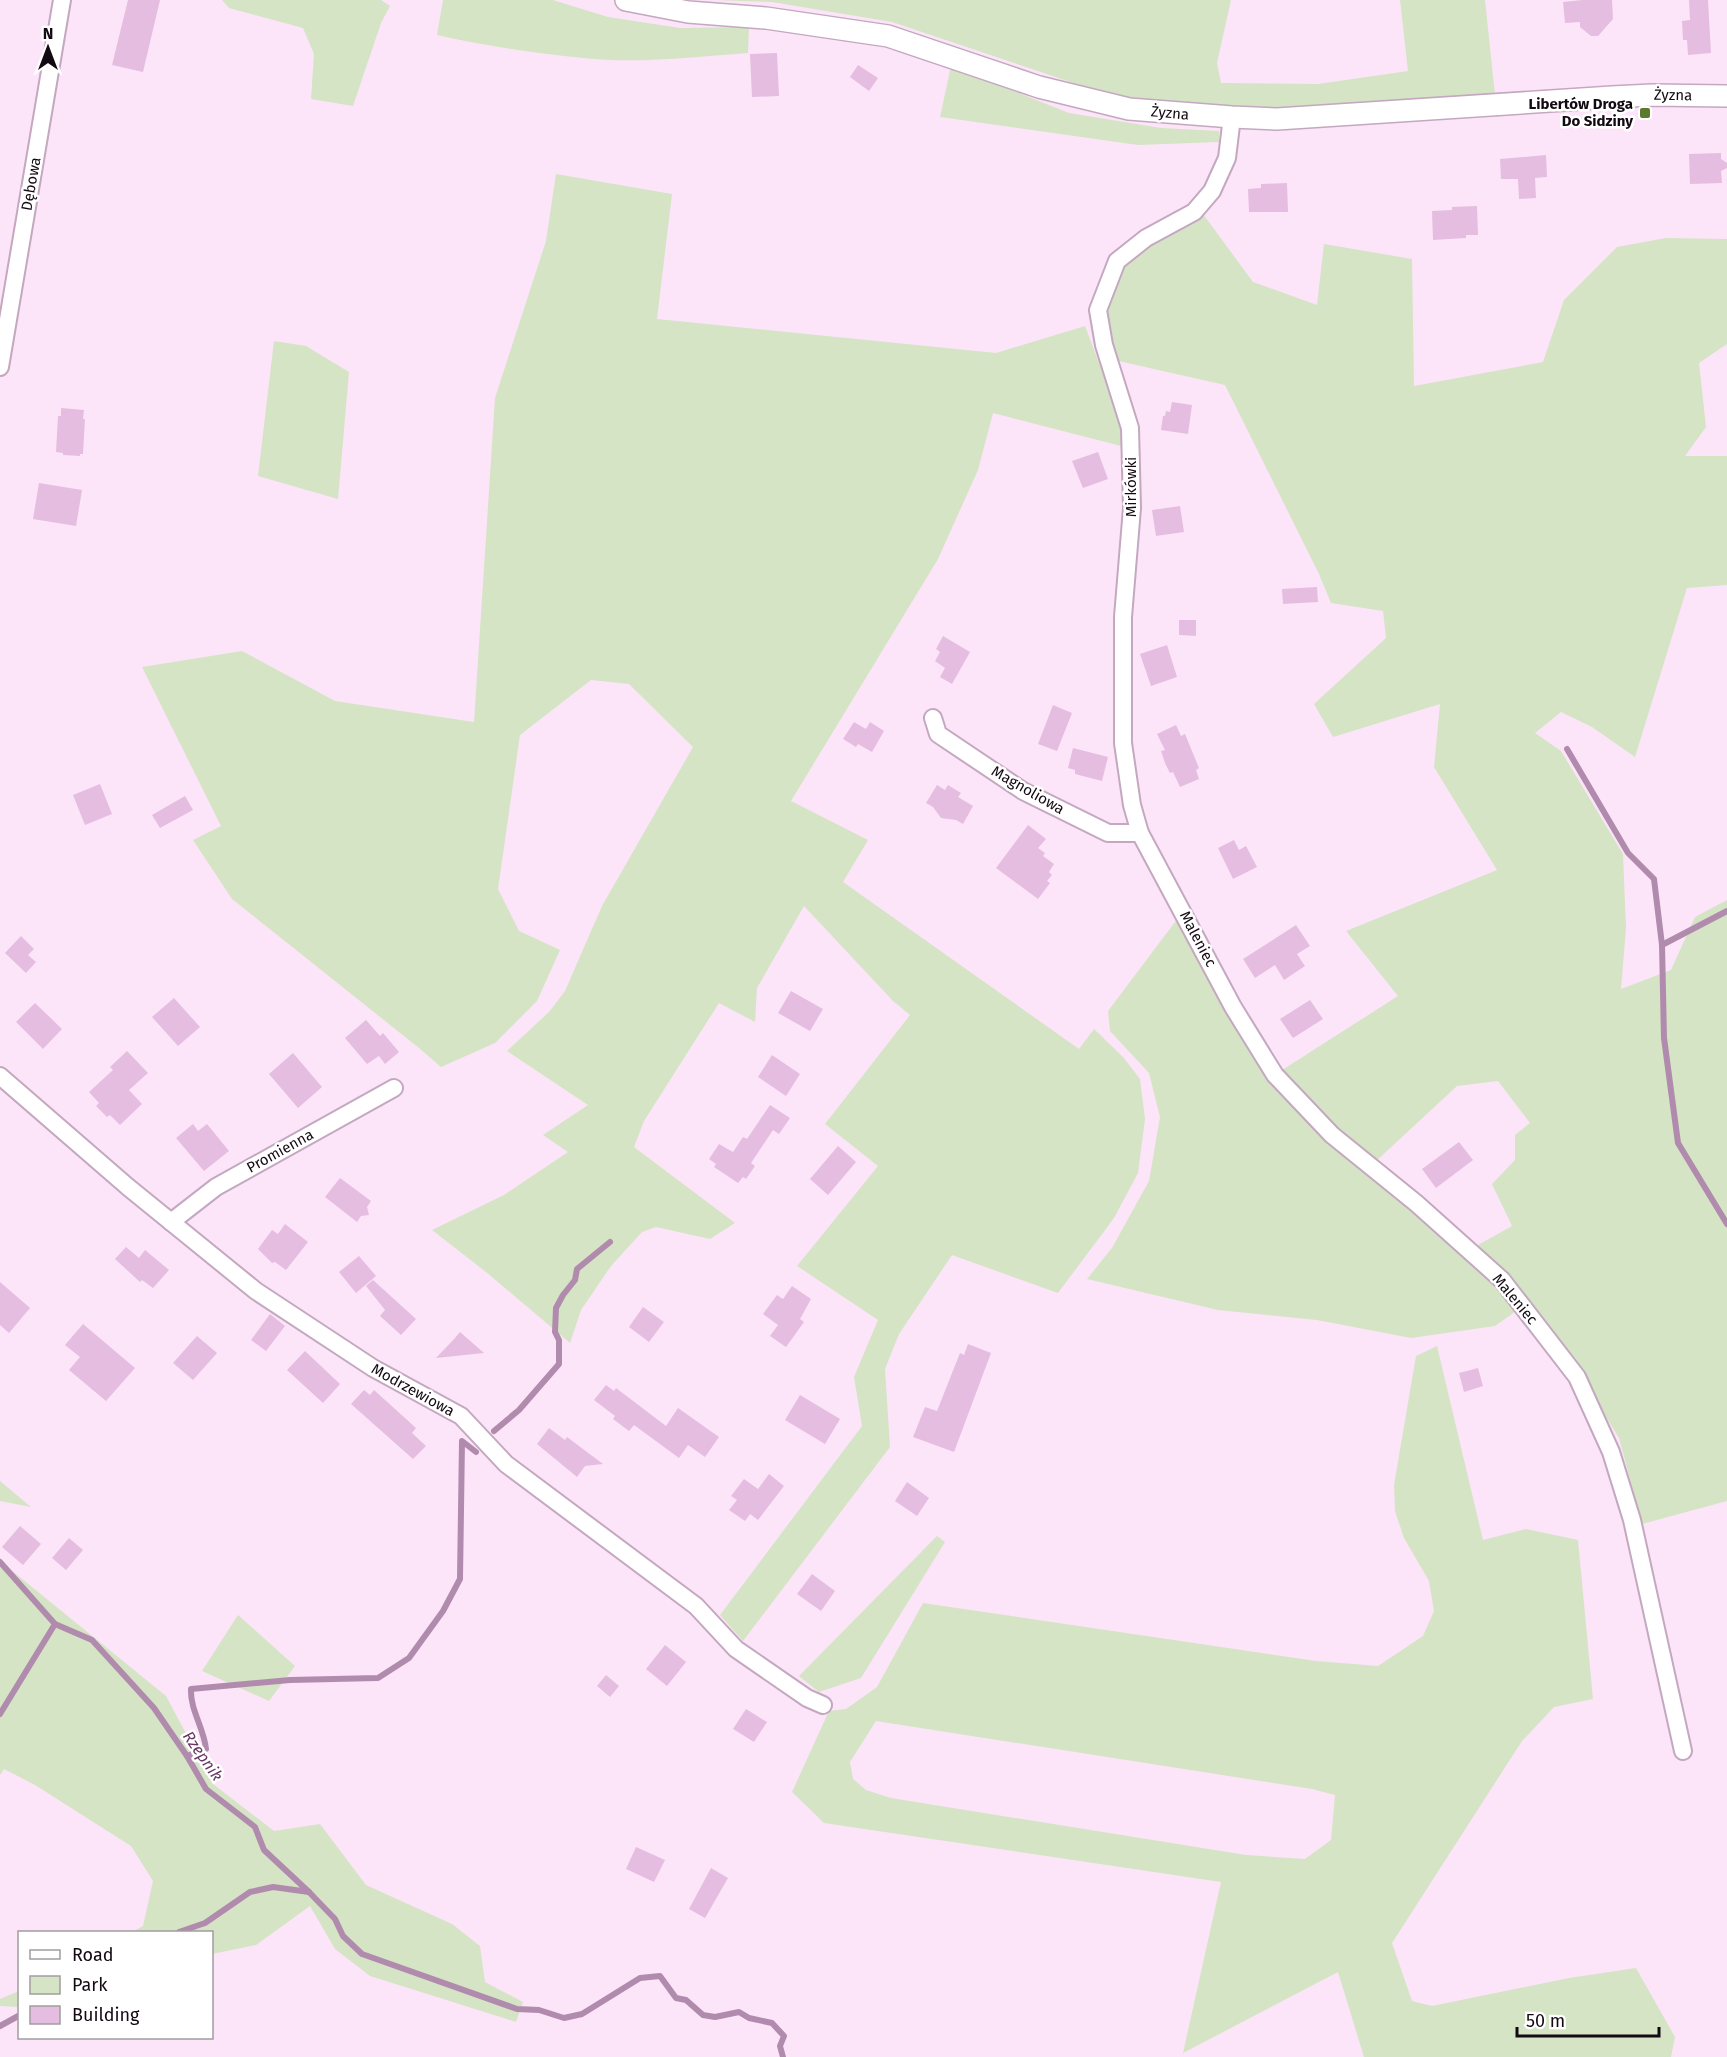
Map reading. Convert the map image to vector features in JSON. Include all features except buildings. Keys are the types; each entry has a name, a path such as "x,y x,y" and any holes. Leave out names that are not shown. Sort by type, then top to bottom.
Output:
{"street":[{"name":"Dębowa","path":"0,368 62,0"},
{"name":"Żyzna","path":"626,0 688,12 766,18 888,36 1039,87 1129,109 1277,119 1652,95 1727,96"},
{"name":"Mirkówki","path":"1180,905 1140,832 1132,805 1123,743 1124,617 1132,508 1130,428 1104,345 1098,310 1117,261 1146,238 1194,212 1212,191 1227,158 1232,117"},
{"name":"Magnoliowa","path":"933,718 938,734 1023,791 1108,832 1140,832"},
{"name":"Maleniec","path":"1180,905 1233,1006 1275,1075 1332,1135 1416,1203 1502,1280 1577,1377 1611,1452 1632,1520 1683,1751"},
{"name":"Modrzewiowa","path":"0,1076 171,1222 266,1297 373,1368 461,1416 506,1464 696,1606 736,1649 807,1698 823,1705"},
{"name":"Promienna","path":"171,1222 216,1187 394,1088"}],"green space":[{"path":"222,0 381,0 390,6 381,23 353,106 311,99 314,54 303,28 229,8"},
{"path":"443,0 553,0 608,17 680,28 749,27 748,53 666,59 603,60 491,46 437,35"},
{"path":"714,0 1231,0 1217,63 1221,83 1318,84 1408,71 1400,0 1485,0 1495,95 1316,107 1217,109 1133,103 892,22 772,2"},
{"path":"951,66 1069,113 1161,128 1219,131 1219,142 1138,145 940,117"},
{"path":"556,174 672,194 657,319 996,353 1085,326 1114,402 1125,447 993,413 978,470 938,559 791,801 868,840 843,882 1079,1049 1094,1029 1123,1057 1140,1079 1145,1119 1138,1173 1114,1218 1058,1293 952,1255 899,1334 885,1369 890,1447 743,1641 720,1615 862,1426 854,1377 878,1320 797,1266 878,1166 825,1124 910,1015 893,1001 804,906 757,988 755,1022 719,1003 644,1121 634,1147 735,1223 710,1239 656,1227 642,1232 611,1266 581,1310 570,1343 432,1230 504,1195 568,1152 543,1135 588,1105 507,1051 549,1012 565,991 602,906 693,747 629,684 591,680 520,735 498,889 519,931 560,950 537,1001 495,1043 441,1067 232,899 193,840 221,826 142,667 242,651 335,701 474,722 495,398 546,241"},
{"path":"1203,214 1253,282 1317,305 1324,244 1412,259 1414,386 1543,362 1564,300 1617,247 1666,238 1727,239 1727,344 1699,363 1706,427 1685,456 1727,456 1727,585 1687,588 1635,757 1592,727 1561,712 1535,733 1561,751 1623,854 1626,928 1621,989 1671,970 1695,917 1727,900 1727,1501 1642,1524 1619,1438 1567,1354 1478,1245 1512,1226 1492,1184 1515,1160 1515,1135 1530,1123 1498,1081 1457,1086 1374,1163 1279,1072 1398,996 1346,931 1497,870 1434,767 1440,704 1333,737 1314,704 1386,638 1383,611 1331,603 1319,574 1225,385 1114,360 1109,339 1107,311 1120,270 1149,244"},
{"path":"274,341 306,346 349,372 338,499 258,476"},
{"path":"1178,918 1265,1069 1489,1274 1516,1311 1495,1326 1411,1338 1317,1320 1218,1310 1087,1279 1112,1248 1149,1181 1160,1117 1149,1073 1110,1031 1108,1011"},
{"path":"1437,1346 1483,1540 1526,1529 1578,1540 1593,1699 1554,1707 1522,1741 1392,1943 1412,2001 1432,2006 1569,1978 1636,1968 1675,2037 1671,2057 1364,2057 1338,1972 1183,2053 1221,1882 824,1823 792,1792 829,1711 846,1709 877,1687 923,1603 1316,1661 1378,1666 1423,1636 1434,1611 1429,1581 1404,1538 1395,1511 1394,1485 1416,1356","holes":["876,1721 1312,1789 1335,1795 1331,1840 1305,1859 1246,1855 891,1798 866,1790 853,1779 850,1762"]},
{"path":"0,1481 31,1507 0,1501"},
{"path":"937,1536 945,1542 861,1678 819,1692 799,1676"},
{"path":"0,1561 166,1696 213,1784 274,1831 320,1824 366,1885 452,1924 480,1946 485,1982 523,2002 516,2022 370,1976 335,1949 310,1906 256,1945 213,1954 213,1931 134,1931 143,1926 153,1881 131,1846 35,1785 4,1769 0,1775"},
{"path":"238,1615 295,1666 269,1701 202,1671"},
{"path":"18,1991 18,2007 0,2006 0,1999"}],"waterway":[{"path":"1567,749 1628,853 1654,879 1662,945 1664,1038 1678,1143 1727,1224"},
{"path":"1662,945 1727,911"},
{"path":"494,1431 519,1410 559,1364 559,1340 555,1332 556,1308 575,1280 577,1269 610,1242"},
{"path":"187,1756 206,1749 191,1697 191,1689 290,1680 378,1678 409,1658 443,1611 460,1579 462,1441 476,1452"},
{"name":"Rzepnik","path":"0,1562 55,1624 92,1640 154,1708 187,1756 206,1789 255,1827 264,1850 309,1892 273,1887 250,1892 205,1923 182,1931"},
{"path":"0,1714 55,1624"},
{"path":"309,1892 335,1919 343,1936 362,1954 517,2009 539,2010 564,2018 582,2014 640,1978 660,1976 676,1998 686,2000 703,2015 715,2017 739,2012 749,2018 772,2023 784,2036 780,2046 783,2057"},
{"name":"Rzepnik","path":"0,2026 18,2016"}],"place":[{"name":"Libertów Droga Do Sidziny","path":"1645,113"}]}
